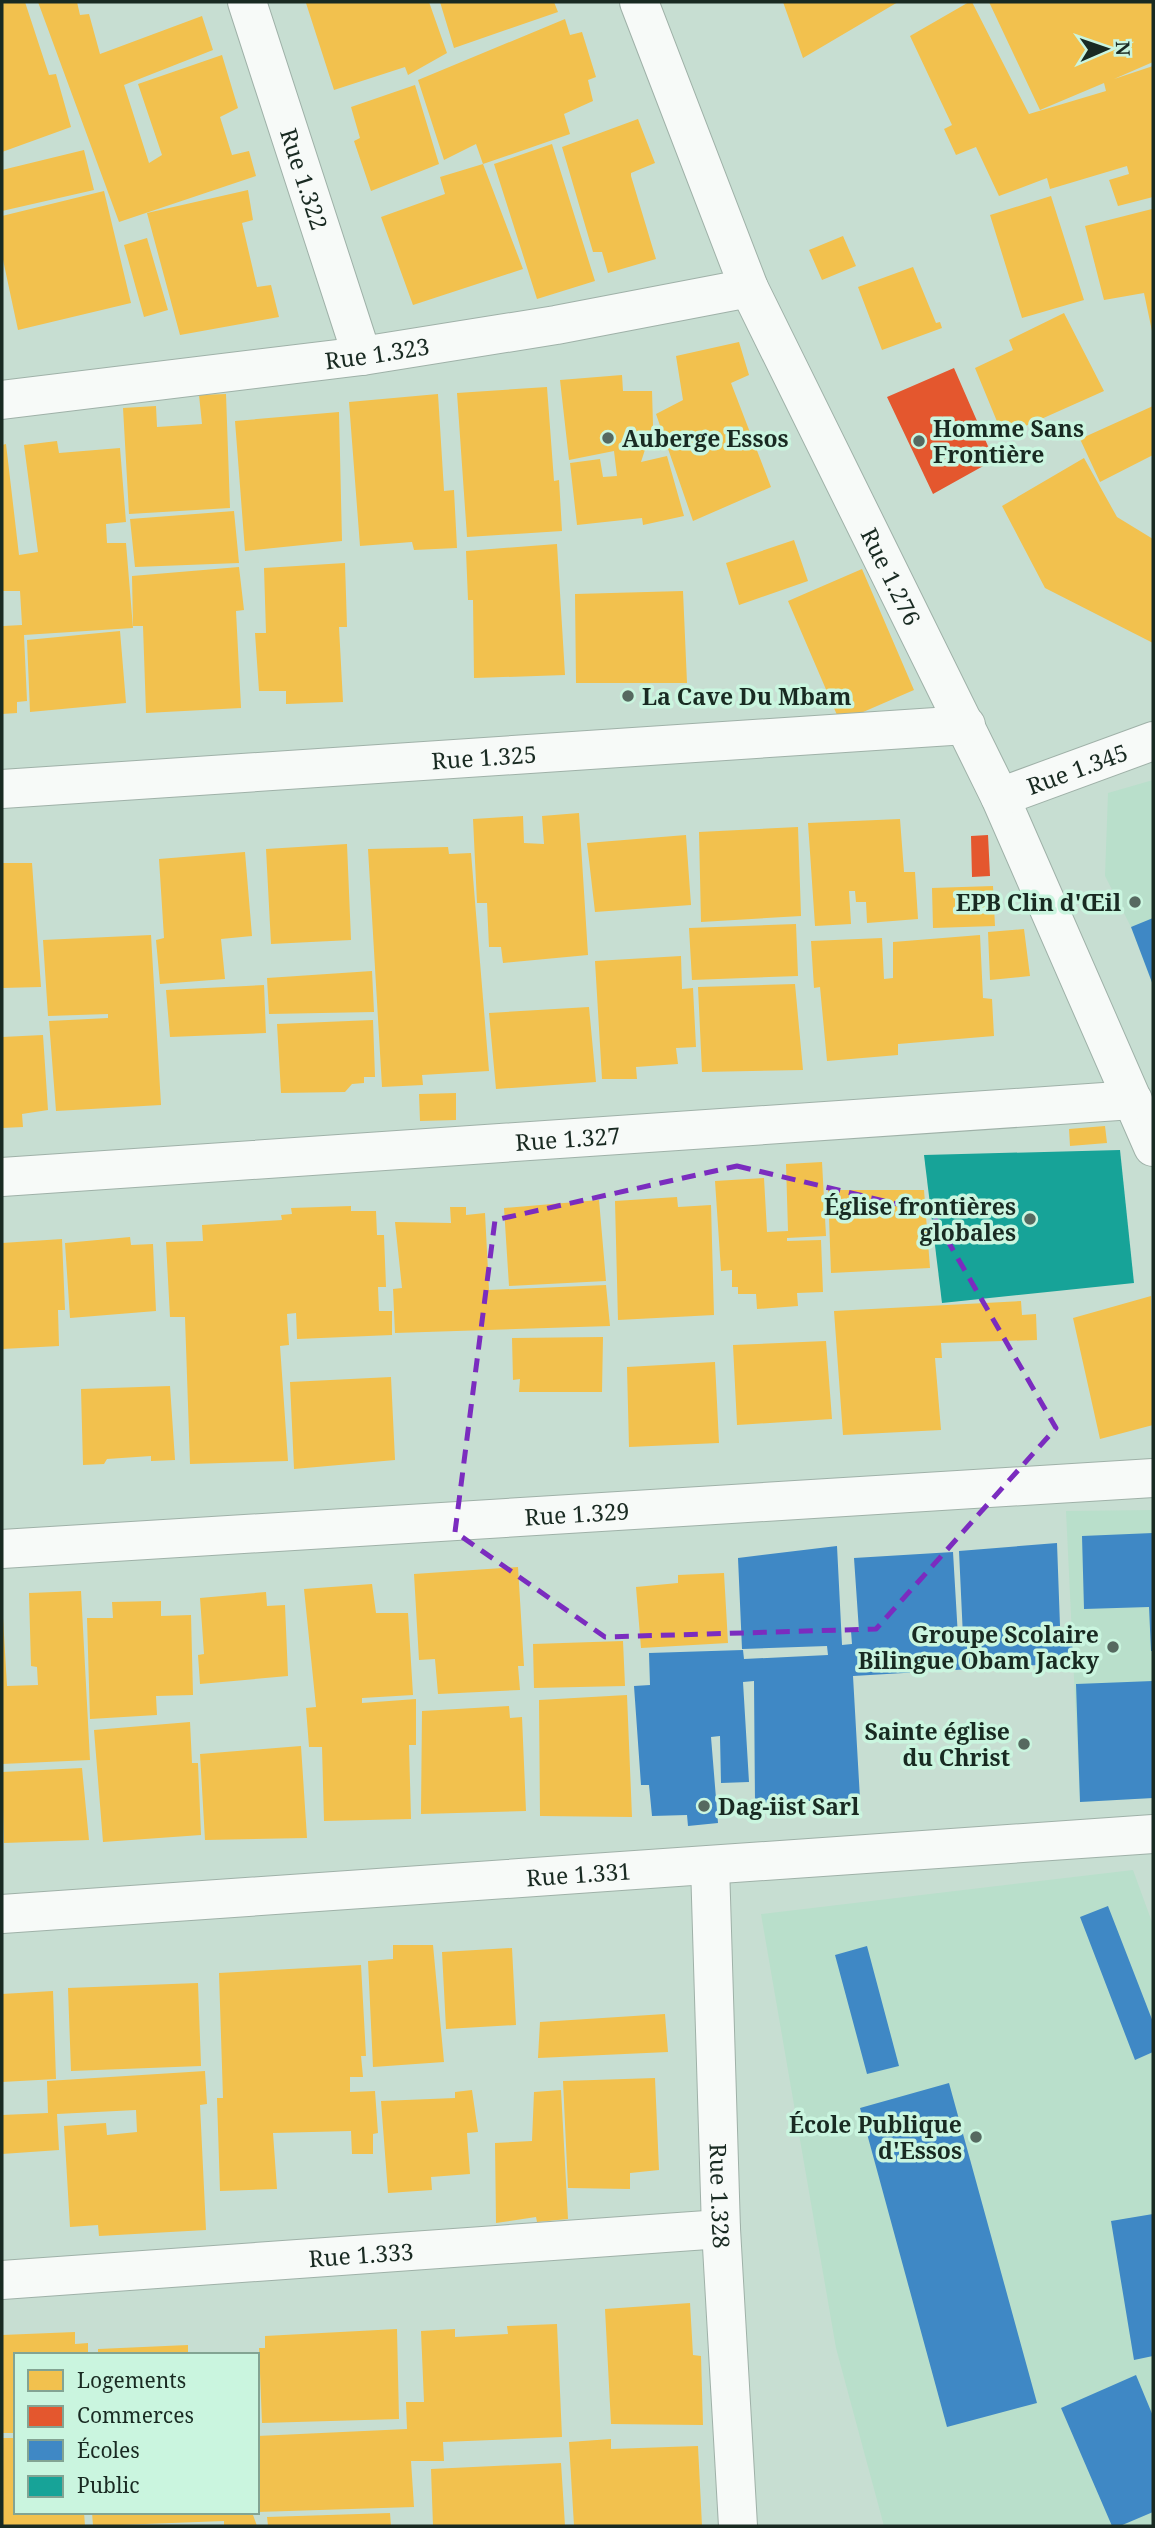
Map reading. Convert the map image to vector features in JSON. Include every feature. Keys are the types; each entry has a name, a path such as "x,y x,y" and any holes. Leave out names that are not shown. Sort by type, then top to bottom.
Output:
{"street":[{"name":"Rue 1.322","path":"247,2 362,356"},
{"name":"Rue 1.276","path":"639,2 749,288 1000,797 1153,1147"},
{"name":"Rue 1.323","path":"2,400 362,356 556,325 749,288"},
{"name":"Rue 1.325","path":"2,789 966,725"},
{"name":"Rue 1.345","path":"1000,797 1153,741"},
{"name":"Rue 1.327","path":"2,1177 1133,1100"},
{"name":"Rue 1.329","path":"2,1549 1153,1478"},
{"name":"Rue 1.331","path":"2,1914 1153,1834"},
{"name":"Rue 1.328","path":"710,1865 721,2229 738,2526"},
{"name":"Rue 1.333","path":"2,2280 721,2229"}],"highlighted area":[{"path":"737,1166 931,1212 1056,1428 876,1629 605,1637 455,1532 495,1220"}],"shaded area":[{"name":"EPB Clin d'Œil","path":"1153,780 1153,986 1131,927 1105,876 1108,793"},
{"name":"Groupe Scolaire Bilingue Obam Jacky","path":"1153,1510 1153,1798 1080,1802 1066,1511"},
{"name":"École Publique d'Essos","path":"1133,1870 1153,1925 1153,2526 884,2526 836,2348 761,1914"}],"building: Logements":[{"path":"2,2 25,2 49,75 56,74 71,127 2,152"},
{"path":"38,2 77,2 80,15 89,14 100,54 202,16 213,50 124,85 149,163 162,155 138,84 222,55 238,108 220,117 232,155 249,151 256,176 119,222"},
{"path":"429,2 447,53 408,75 405,67 334,90 306,3"},
{"path":"440,2 554,2 558,12 454,48"},
{"path":"783,2 898,2 803,58"},
{"path":"972,2 1029,114 1106,91 1104,83 1040,110 989,2 1153,2 1153,62 1114,79 1153,66 1153,197 1118,206 1109,180 1129,174 1127,166 1050,189 1047,178 999,196 976,147 956,155 944,129 952,125 910,36"},
{"path":"565,19 570,35 582,32 596,77 588,80 593,101 564,114 570,134 483,164 476,144 444,160 418,80"},
{"path":"415,85 439,164 371,191 354,141 360,138 351,107"},
{"path":"638,119 655,163 631,173 631,176 656,259 608,273 602,252 593,252 562,147"},
{"path":"552,144 595,281 537,299 494,164"},
{"path":"84,150 94,190 2,211 2,170"},
{"path":"483,164 523,269 413,305 381,217 445,194 440,177"},
{"path":"248,190 253,220 242,223 257,287 271,285 279,317 180,335 147,213"},
{"path":"104,191 131,303 18,330 2,255 2,216"},
{"path":"1051,196 1084,300 1022,318 990,215"},
{"path":"1152,209 1153,331 1144,293 1104,300 1085,226"},
{"path":"843,236 856,266 822,280 809,250"},
{"path":"147,238 168,310 144,317 124,245"},
{"path":"913,267 936,323 940,322 942,328 882,350 858,287"},
{"path":"1064,313 1104,391 1003,436 975,368 1013,350 1009,340"},
{"path":"739,342 749,375 731,383 771,487 693,521 656,414 683,400 676,356"},
{"name":"Auberge Essos","path":"622,375 623,391 652,391 653,425 641,462 667,456 684,516 643,525 642,518 577,525 570,463 600,459 603,477 617,476 614,451 569,460 560,380"},
{"path":"547,387 554,481 559,480 562,531 467,537 457,393"},
{"path":"226,394 230,508 129,514 123,408 156,406 157,427 202,424 199,395"},
{"path":"438,394 444,491 454,490 457,548 414,550 412,542 360,546 349,402"},
{"path":"1153,406 1153,455 1100,482 1080,439"},
{"path":"339,412 342,541 245,551 235,421"},
{"path":"57,441 59,453 120,448 126,522 106,524 107,543 126,543 133,628 24,635 27,701 17,702 17,713 2,714 3,626 22,625 20,591 2,591 2,445 6,444 19,555 38,552 24,445"},
{"path":"1084,458 1117,517 1153,539 1153,643 1045,588 1002,506"},
{"path":"234,511 239,563 135,567 130,519"},
{"path":"794,540 808,581 739,605 726,563"},
{"path":"557,544 565,675 474,678 473,600 468,600 466,551"},
{"path":"345,563 347,627 339,627 343,702 286,704 286,691 259,691 255,633 266,633 264,568"},
{"path":"239,567 244,610 236,611 241,708 146,713 143,626 133,626 132,576"},
{"path":"862,569 914,690 840,722 788,601"},
{"path":"683,591 687,683 576,683 575,594"},
{"path":"120,631 126,703 30,712 27,640"},
{"path":"579,813 588,955 503,963 501,947 489,947 487,903 477,903 473,819 523,816 524,843 544,844 542,816"},
{"path":"900,819 904,872 915,872 918,919 867,923 866,902 856,902 855,891 849,891 851,924 815,926 808,823"},
{"path":"798,827 801,916 701,922 699,832"},
{"path":"686,835 691,905 595,912 587,843"},
{"path":"347,844 351,940 271,944 266,849"},
{"path":"448,847 449,854 471,853 489,1071 422,1075 423,1085 382,1087 368,849"},
{"path":"245,852 252,936 221,939 225,979 160,984 156,940 164,938 159,859"},
{"path":"2,863 32,863 41,987 2,988"},
{"path":"993,886 995,926 933,928 932,888"},
{"path":"796,924 798,976 692,980 689,928"},
{"path":"1024,929 1030,976 990,980 988,932"},
{"path":"151,935 161,1105 56,1111 49,1021 108,1018 108,1014 48,1016 43,940"},
{"path":"980,935 983,998 992,999 994,1036 898,1044 898,1055 827,1061 820,987 814,988 811,941 882,938 884,979 893,978 893,942"},
{"path":"681,956 682,989 693,988 696,1047 676,1048 678,1064 636,1067 637,1079 602,1079 595,961"},
{"path":"372,971 374,1012 269,1014 267,978"},
{"path":"795,984 803,1070 702,1072 698,987"},
{"path":"264,985 266,1033 170,1037 166,990"},
{"path":"589,1007 596,1082 496,1089 489,1013"},
{"path":"373,1020 375,1077 364,1077 364,1083 352,1084 345,1092 281,1093 277,1024"},
{"path":"43,1035 48,1110 22,1114 23,1127 2,1128 2,1037"},
{"path":"456,1093 456,1120 420,1121 419,1094"},
{"path":"1105,1126 1107,1143 1070,1146 1069,1129"},
{"path":"822,1162 826,1236 787,1238 787,1241 821,1240 823,1292 797,1293 798,1306 757,1309 756,1294 738,1294 738,1287 732,1287 732,1270 721,1271 715,1181 764,1178 767,1232 788,1231 786,1164"},
{"path":"828,1190 924,1190 930,1268 831,1273"},
{"path":"677,1197 678,1207 711,1205 714,1315 618,1320 615,1201"},
{"path":"599,1200 606,1281 509,1286 504,1208"},
{"path":"351,1206 351,1211 376,1211 377,1235 384,1235 386,1287 378,1287 379,1311 392,1311 392,1335 297,1339 296,1313 287,1314 289,1345 280,1346 288,1461 190,1464 185,1317 170,1317 166,1242 203,1241 202,1225 282,1220 281,1215 292,1214 291,1208"},
{"path":"450,1207 466,1207 466,1215 485,1213 489,1290 606,1285 610,1326 395,1333 393,1289 402,1288 395,1222 451,1223"},
{"path":"130,1237 131,1245 153,1244 156,1311 70,1318 65,1243"},
{"path":"62,1239 65,1310 58,1310 59,1346 2,1349 2,1243"},
{"path":"1151,1296 1153,1425 1100,1439 1073,1318"},
{"path":"1021,1301 1022,1315 1036,1314 1037,1340 941,1343 942,1358 935,1358 941,1430 843,1435 834,1311"},
{"path":"603,1337 602,1392 519,1392 520,1379 513,1380 512,1338"},
{"path":"826,1341 832,1419 737,1425 733,1345"},
{"path":"715,1362 719,1443 629,1447 627,1367"},
{"path":"391,1377 395,1460 294,1469 290,1382"},
{"path":"170,1386 175,1460 151,1461 151,1456 107,1459 104,1464 83,1465 81,1389"},
{"path":"518,1567 524,1666 518,1666 520,1690 438,1694 435,1659 419,1660 414,1574"},
{"path":"724,1573 728,1643 641,1648 636,1587 678,1583 678,1575"},
{"path":"372,1584 376,1613 408,1613 413,1695 362,1698 362,1703 416,1699 416,1745 409,1745 411,1819 324,1821 322,1747 309,1747 306,1708 316,1707 304,1589"},
{"path":"81,1591 90,1760 2,1764 2,1601 7,1686 38,1685 37,1667 31,1666 29,1593"},
{"path":"266,1592 267,1606 285,1605 288,1676 200,1684 198,1655 204,1654 200,1598"},
{"path":"161,1601 161,1616 191,1615 193,1695 156,1696 157,1715 90,1719 87,1618 113,1618 112,1602"},
{"path":"623,1641 625,1686 534,1688 533,1644"},
{"path":"627,1695 632,1817 540,1816 539,1700"},
{"path":"509,1706 510,1718 522,1717 526,1811 421,1814 422,1711"},
{"path":"190,1722 192,1763 198,1763 201,1835 103,1842 94,1730"},
{"path":"301,1746 307,1838 205,1840 200,1754"},
{"path":"82,1768 89,1840 4,1843 2,1772"},
{"path":"393,1945 433,1945 444,2062 373,2067 368,1961 393,1959"},
{"path":"512,1948 516,2025 446,2029 442,1952"},
{"path":"361,1965 366,2056 361,2056 363,2077 350,2077 350,2092 375,2091 378,2133 373,2134 373,2154 352,2154 351,2131 273,2133 277,2189 220,2191 217,2098 223,2098 219,1973"},
{"path":"198,1983 201,2066 71,2071 68,1988"},
{"path":"53,1991 56,2079 2,2082 2,1994"},
{"path":"665,2014 668,2052 538,2058 540,2022"},
{"path":"205,2071 207,2104 200,2105 206,2230 99,2236 98,2225 70,2227 64,2126 106,2123 107,2135 137,2132 136,2110 57,2114 59,2150 2,2154 2,2115 48,2113 47,2081"},
{"path":"655,2078 659,2170 630,2173 630,2189 568,2188 563,2081"},
{"path":"472,2090 478,2132 467,2133 470,2174 431,2177 432,2190 388,2193 381,2101 455,2098 455,2092"},
{"path":"561,2090 568,2219 537,2222 536,2217 496,2223 495,2143 532,2141 534,2092"},
{"path":"690,2303 693,2355 701,2356 703,2425 611,2424 605,2309"},
{"path":"557,2324 562,2437 443,2442 444,2461 411,2461 414,2507 259,2512 259,2436 407,2429 406,2402 424,2402 421,2331 455,2329 455,2337 508,2334 507,2326"},
{"path":"397,2329 399,2419 262,2423 259,2348 265,2348 265,2336"},
{"path":"75,2332 75,2344 88,2343 88,2353 14,2353 14,2433 2,2433 2,2335"},
{"path":"188,2345 188,2353 98,2353 98,2349"},
{"path":"2,2438 14,2438 14,2514 84,2514 85,2526 2,2526"},
{"path":"611,2439 611,2449 698,2446 702,2526 574,2526 569,2442"},
{"path":"561,2463 565,2526 433,2526 431,2469"},
{"path":"390,2513 391,2526 268,2526 267,2517"},
{"path":"92,2514 253,2514 257,2526 224,2526 224,2521 93,2526"}],"building: Commerces":[{"path":"954,368 994,460 933,494 887,397"},
{"path":"988,835 990,876 972,877 971,836"}],"building: Écoles":[{"path":"1153,918 1153,985 1131,927"},
{"path":"1153,1533 1151,1651 1149,1607 1084,1609 1082,1536"},
{"path":"1057,1543 1060,1626 1043,1627 1044,1632 1072,1631 1073,1663 853,1676 860,1799 755,1803 754,1681 743,1682 749,1782 721,1783 720,1736 711,1737 718,1823 688,1826 687,1815 652,1816 649,1785 641,1785 634,1686 650,1685 649,1653 743,1650 744,1659 828,1655 827,1646 742,1649 738,1558 837,1546 842,1645 852,1644 851,1631 859,1631 854,1558 953,1552 958,1637 963,1637 959,1551"},
{"path":"1153,1681 1153,1798 1080,1802 1076,1684"},
{"path":"1108,1906 1153,2022 1153,2052 1135,2060 1080,1917"},
{"path":"867,1946 899,2066 867,2074 835,1955"},
{"path":"949,2083 1037,2403 947,2427 860,2108"},
{"path":"1153,2214 1153,2356 1134,2360 1111,2221"},
{"path":"1136,2375 1153,2416 1153,2512 1120,2526 1112,2526 1061,2408"}],"building: Public":[{"name":"Église frontières globales","path":"1120,1150 1134,1283 942,1303 924,1155"}],"place":[{"name":"Auberge Essos","path":"608,438"},
{"name":"Homme Sans Frontière","path":"919,441"},
{"name":"La Cave Du Mbam","path":"628,696"},
{"name":"EPB Clin d'Œil","path":"1135,902"},
{"name":"Église frontières globales","path":"1030,1219"},
{"name":"Groupe Scolaire Bilingue Obam Jacky","path":"1113,1647"},
{"name":"Sainte église du Christ","path":"1024,1744"},
{"name":"Dag-iist Sarl","path":"704,1806"},
{"name":"École Publique d'Essos","path":"976,2137"}]}
